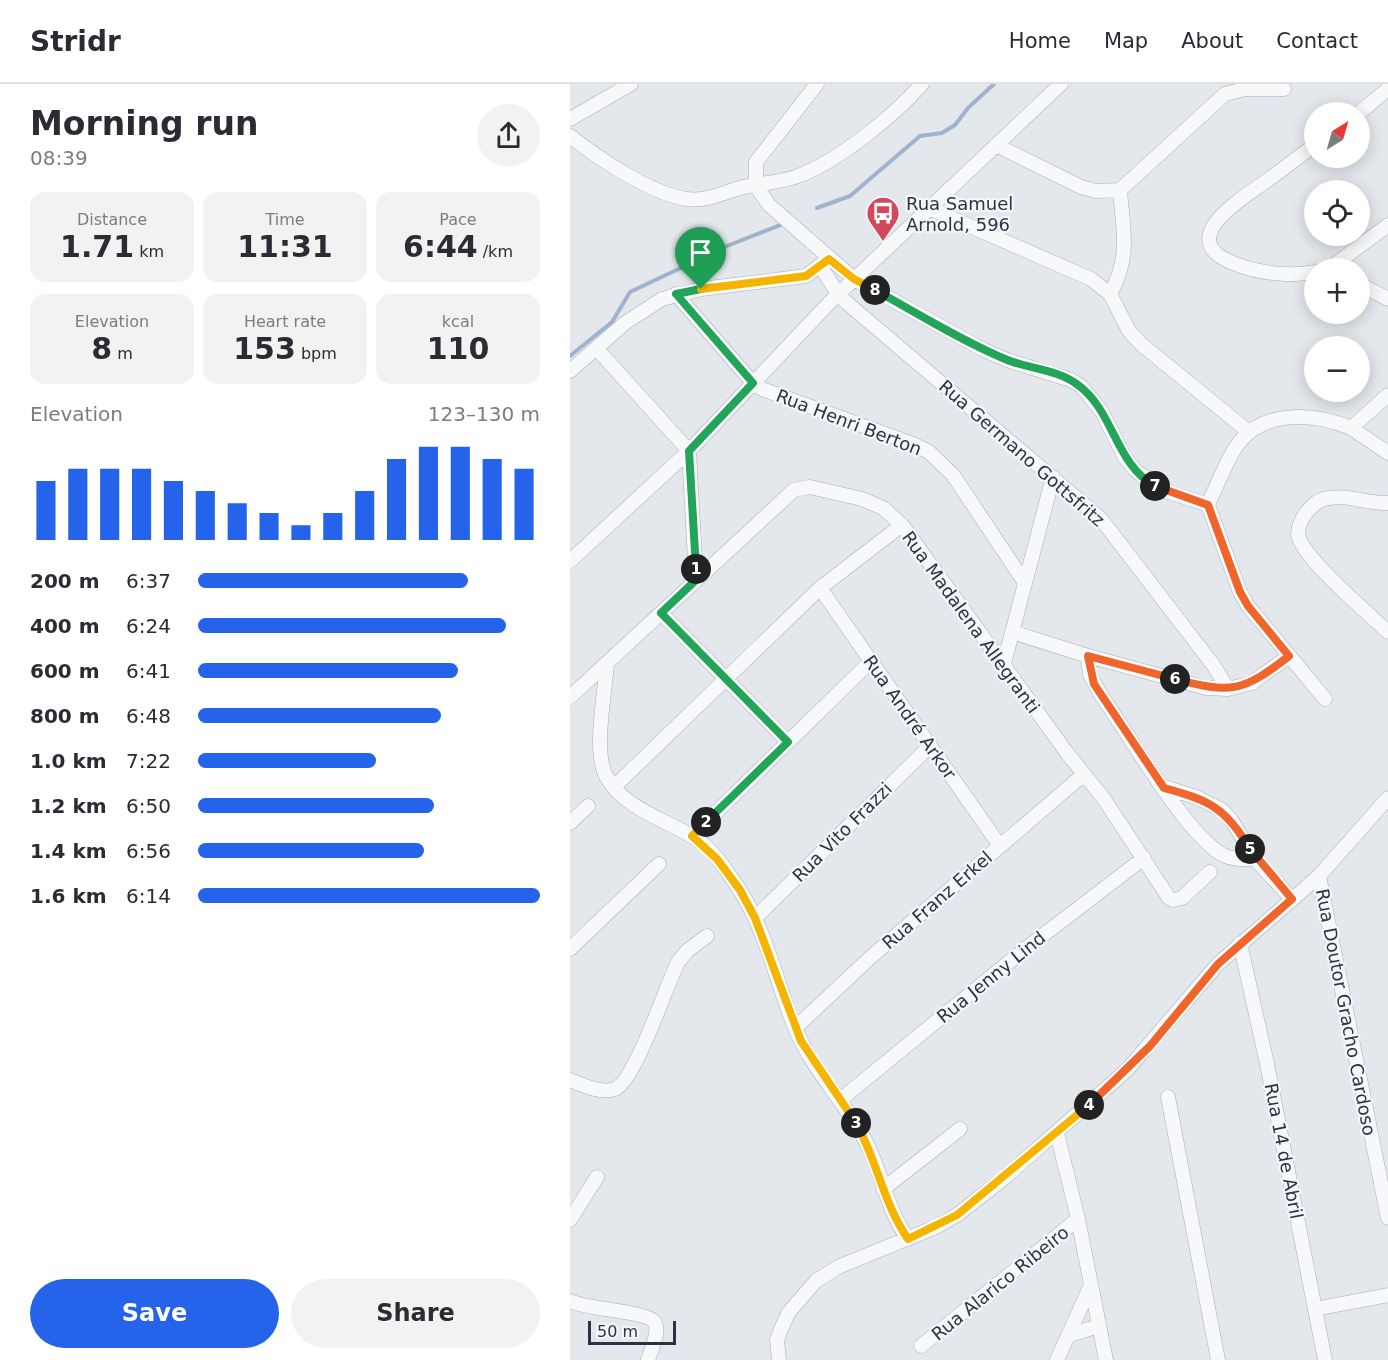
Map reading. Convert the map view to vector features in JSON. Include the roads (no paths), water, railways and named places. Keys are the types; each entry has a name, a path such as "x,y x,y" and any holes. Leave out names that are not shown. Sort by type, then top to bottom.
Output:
{"street":[{"path":"570,119 631,84"},
{"path":"817,84 756,162 756,186 769,205 825,263 984,350 1007,360 1071,380 1091,397 1136,471 1166,491 1208,505"},
{"path":"570,136 630,175 671,195 705,199 799,176 832,159 896,111 922,84"},
{"path":"570,561 689,451 838,294 931,209 1061,84"},
{"path":"996,145 1081,187 1096,191 1120,190 1225,94 1245,89 1284,89"},
{"path":"1370,104 1388,89"},
{"path":"1304,153 1234,203 1221,215 1209,234 1211,244 1218,254 1242,267 1281,274 1304,273"},
{"path":"1110,294 1123,269 1120,190"},
{"path":"931,209 1091,279 1110,294 1124,323 1141,344 1249,432"},
{"path":"1344,258 1388,225"},
{"path":"570,371 641,310 676,294 806,276 825,263"},
{"name":"Rua Germano Gottsfritz","path":"825,263 838,294 1101,519 1214,666 1228,689"},
{"path":"1370,290 1388,299"},
{"path":"676,294 753,383"},
{"path":"570,698 696,580 689,451 597,349"},
{"name":"Rua Henri Berton","path":"753,383 821,412 929,452 953,475 1025,584"},
{"path":"1351,428 1388,395"},
{"path":"1325,699 1248,606 1240,592 1208,505 1235,448 1249,432 1263,424 1284,418 1315,416 1351,428 1388,453"},
{"path":"1003,667 1053,477"},
{"name":"Rua Madalena Allegranti","path":"696,580 782,500 800,488 842,493 883,508 902,525 1003,667 1083,775 1104,799 1173,900 1182,898 1210,872"},
{"path":"1388,503 1351,497 1324,499 1314,504 1306,512 1301,520 1298,534 1302,547 1315,563 1388,632"},
{"path":"614,787 820,588 902,525"},
{"name":"Rua André Arkor","path":"820,588 1000,846"},
{"path":"661,613 788,742"},
{"path":"1012,632 1088,656 1206,688 1228,689 1252,683 1289,656"},
{"path":"1088,656 1094,684 1196,831 1223,855 1232,858 1255,859"},
{"path":"692,836 870,662"},
{"path":"607,663 600,755 605,775 614,787 645,811 692,836 717,859 755,918 795,1028 809,1057 840,1100 873,1156 890,1211 908,1239"},
{"name":"Rua Vito Frazzi","path":"755,918 930,746"},
{"name":"Rua Franz Erkel","path":"795,1028 872,956 1083,775"},
{"path":"1164,788 1196,796 1222,810 1232,821 1255,859 1292,899"},
{"path":"779,1360 777,1340 781,1329 789,1312 816,1281 838,1268 908,1239 957,1215 1057,1133 1127,1070 1197,987 1240,943 1319,876 1388,798"},
{"path":"570,823 588,806"},
{"name":"Rua Jenny Lind","path":"840,1100 1025,949 1144,858"},
{"path":"570,949 659,864"},
{"name":"Rua Doutor Gracho Cardoso","path":"1319,876 1387,1212"},
{"path":"570,1080 599,1090 616,1088 628,1076 678,962 707,936"},
{"name":"Rua 14 de Abril","path":"1240,943 1267,1064 1325,1360"},
{"path":"1168,1097 1218,1360"},
{"path":"883,1189 960,1129"},
{"path":"1057,1133 1078,1219 1106,1360"},
{"path":"570,1220 597,1177"},
{"name":"Rua Alarico Ribeiro","path":"921,1346 1078,1219"},
{"path":"1057,1360 1091,1284"},
{"path":"1315,1309 1388,1295"},
{"path":"570,1301 594,1310 640,1314 652,1319 656,1333 648,1360"},
{"path":"1069,1335 1099,1326"}],"waterway":[{"path":"817,208 850,196 920,136 942,133 955,125 968,108 994,84"},
{"path":"570,356 612,322 630,292 727,246 783,224"}],"place":[{"name":"Rua Samuel Arnold, 596","path":"883,242"}]}
